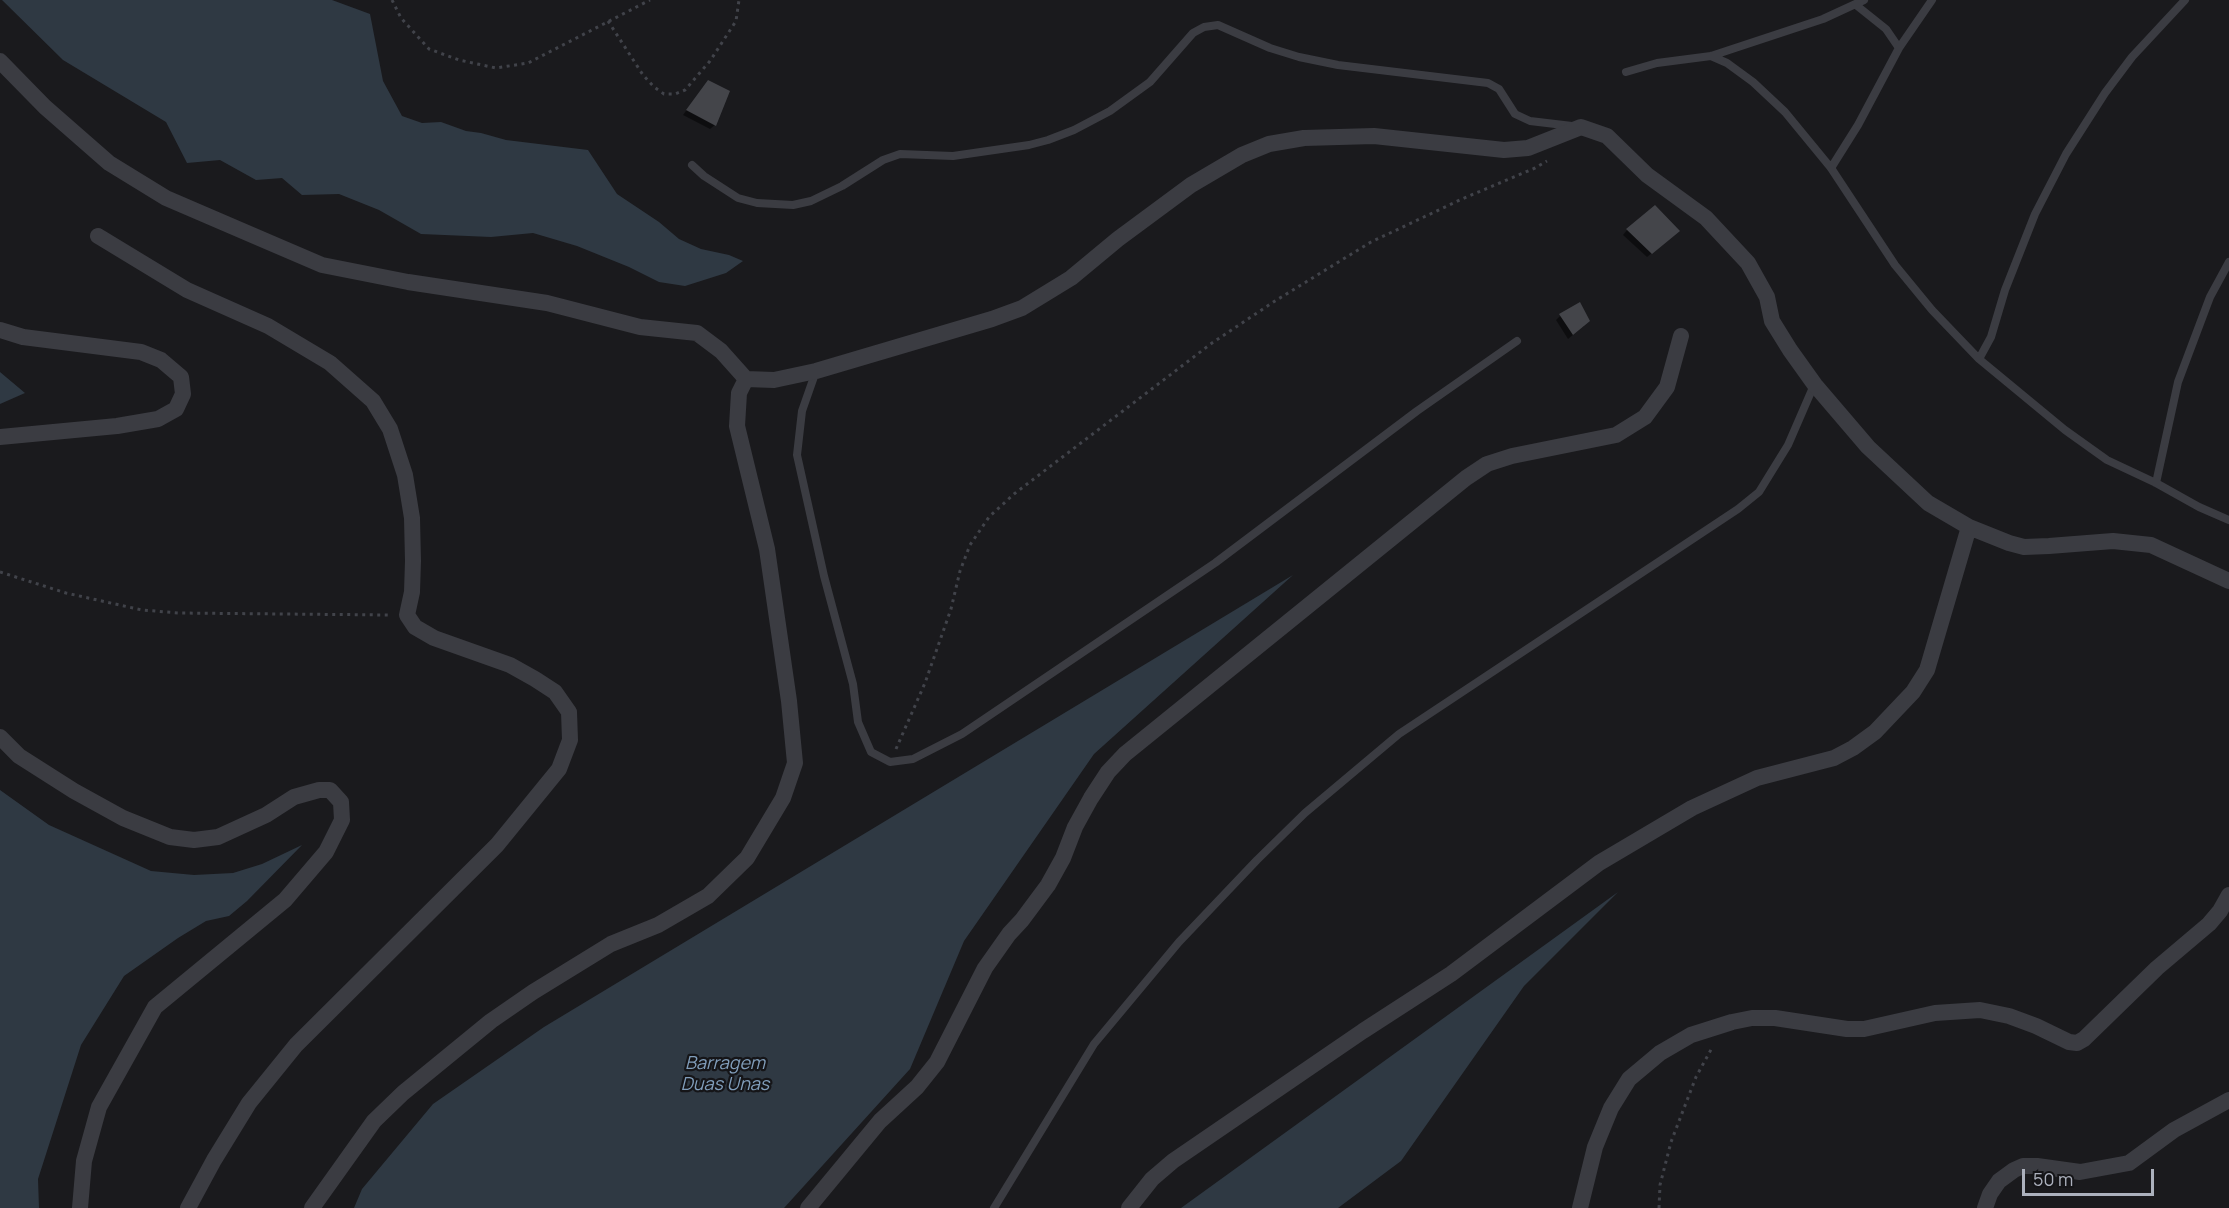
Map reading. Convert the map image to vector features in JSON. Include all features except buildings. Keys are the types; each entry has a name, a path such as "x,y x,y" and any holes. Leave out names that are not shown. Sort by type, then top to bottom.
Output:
{"street":[{"path":"0,61 45,107 109,163 166,198 322,265 408,282 547,303 640,327 697,333 721,351 746,379 774,380 816,370 992,319 1022,308 1071,278 1118,239 1191,185 1242,155 1269,144 1304,138 1374,135 1504,150 1528,148 1581,127 1607,136 1647,175 1706,218 1748,264 1767,297 1772,321 1815,385 1868,447 1916,493 1942,512 1969,527 2024,547 2113,541 2151,545 2229,581"},
{"path":"98,236 187,290 277,331 330,363 373,401 390,429 405,475 412,518 412,592 407,615 415,627 434,638 510,665 555,692 569,712 570,740 559,769 497,845 296,1045 249,1103 188,1208"},
{"path":"0,330 23,337 141,352 161,360 181,377 183,394 176,409 158,419 117,426 0,438"},
{"path":"808,1208 880,1121 917,1087 937,1062 985,968 1048,885 1091,798 1108,772 1125,754 1466,478 1487,464 1512,456 1616,435 1644,417 1666,387 1681,336"},
{"path":"312,1208 374,1121 403,1093 491,1021 533,992 611,944 658,925 708,896 747,858 783,798 795,763 789,700 767,549 737,426 739,393 746,379"},
{"path":"1129,1208 1152,1179 1173,1161 1450,974 1599,863 1701,804 1757,778 1834,758 1875,732 1912,692 1927,670 1969,527"},
{"path":"0,737 19,756 74,791 123,818 170,837 194,840 218,837 266,815 294,797 319,790 330,790 341,802 342,820 326,852 285,900 155,1007 99,1107 84,1161 80,1208"},
{"path":"1580,1208 1595,1147 1611,1108 1629,1079 1660,1053 1691,1035 1752,1018 1775,1018 1847,1029 1864,1029 1935,1013 1980,1010 2010,1016 2069,1042 2077,1042 2084,1039 2157,968 2209,924 2229,895"},
{"path":"1985,1208 1990,1194 1999,1181 2023,1166 2080,1172 2129,1163 2174,1130 2229,1100"}],"lane":[{"path":"1626,72 1657,63 1711,56 1823,19 1864,0"},
{"path":"1831,168 1858,125 1899,48 1932,0"},
{"path":"1979,359 1991,337 2005,290 2035,214 2066,154 2105,93 2132,57 2186,0"},
{"path":"1856,4 1886,29 1899,48"},
{"path":"692,165 704,176 738,198 757,203 793,205 811,201 842,186 883,160 900,154 953,156 1048,140 1074,130 1110,111 1150,82 1193,33 1204,27 1218,25 1270,48 1319,61 1488,82 1499,89 1515,114 1530,121 1581,127"},
{"path":"1711,56 1727,63 1753,82 1785,112 1831,168 1895,265 1932,310 1979,359 2065,430 2107,460 2229,520"},
{"path":"2156,483 2178,382 2210,297 2229,261"},
{"path":"816,370 802,411 797,455 824,576 854,684 858,722 871,752 890,762 913,759 962,734 1215,563 1418,411 1517,341"},
{"path":"994,1208 1094,1044 1179,942 1257,860 1305,813 1399,734 1738,509 1759,492 1788,445 1815,385"}],"path":[{"path":"392,0 401,18 429,49 459,60 496,68 528,63 651,0"},
{"path":"608,21 643,75 654,87 664,94 675,94 685,90 710,61 736,21 739,0"},
{"path":"890,762 925,683 970,545 989,517 1014,494 1212,343 1275,302 1371,242 1535,168 1555,155"},
{"path":"0,572 66,593 179,613 407,615"},
{"path":"1659,1208 1660,1185 1671,1142 1696,1077 1717,1038 1732,1022"}],"water":[{"path":"2,0 332,0 370,14 383,81 402,116 422,123 441,122 466,131 506,140 588,150 617,194 659,222 679,239 701,249 729,255 743,261 726,273 685,286 659,282 577,246 533,233 491,237 421,234 379,210 339,194 302,195 282,178 256,180 220,160 187,163 166,122 63,60"},
{"path":"0,372 25,393 0,404"},
{"name":"Barragem Duas Unas","path":"1293,575 1094,754 964,941 910,1069 784,1208 354,1208 362,1189 433,1104 544,1027"},
{"path":"0,790 49,825 151,871 194,875 233,873 262,864 302,845 229,916 206,921 124,976 81,1045 38,1179 39,1208 0,1208"},
{"path":"1618,892 1524,986 1401,1161 1338,1208 1181,1208"}]}
